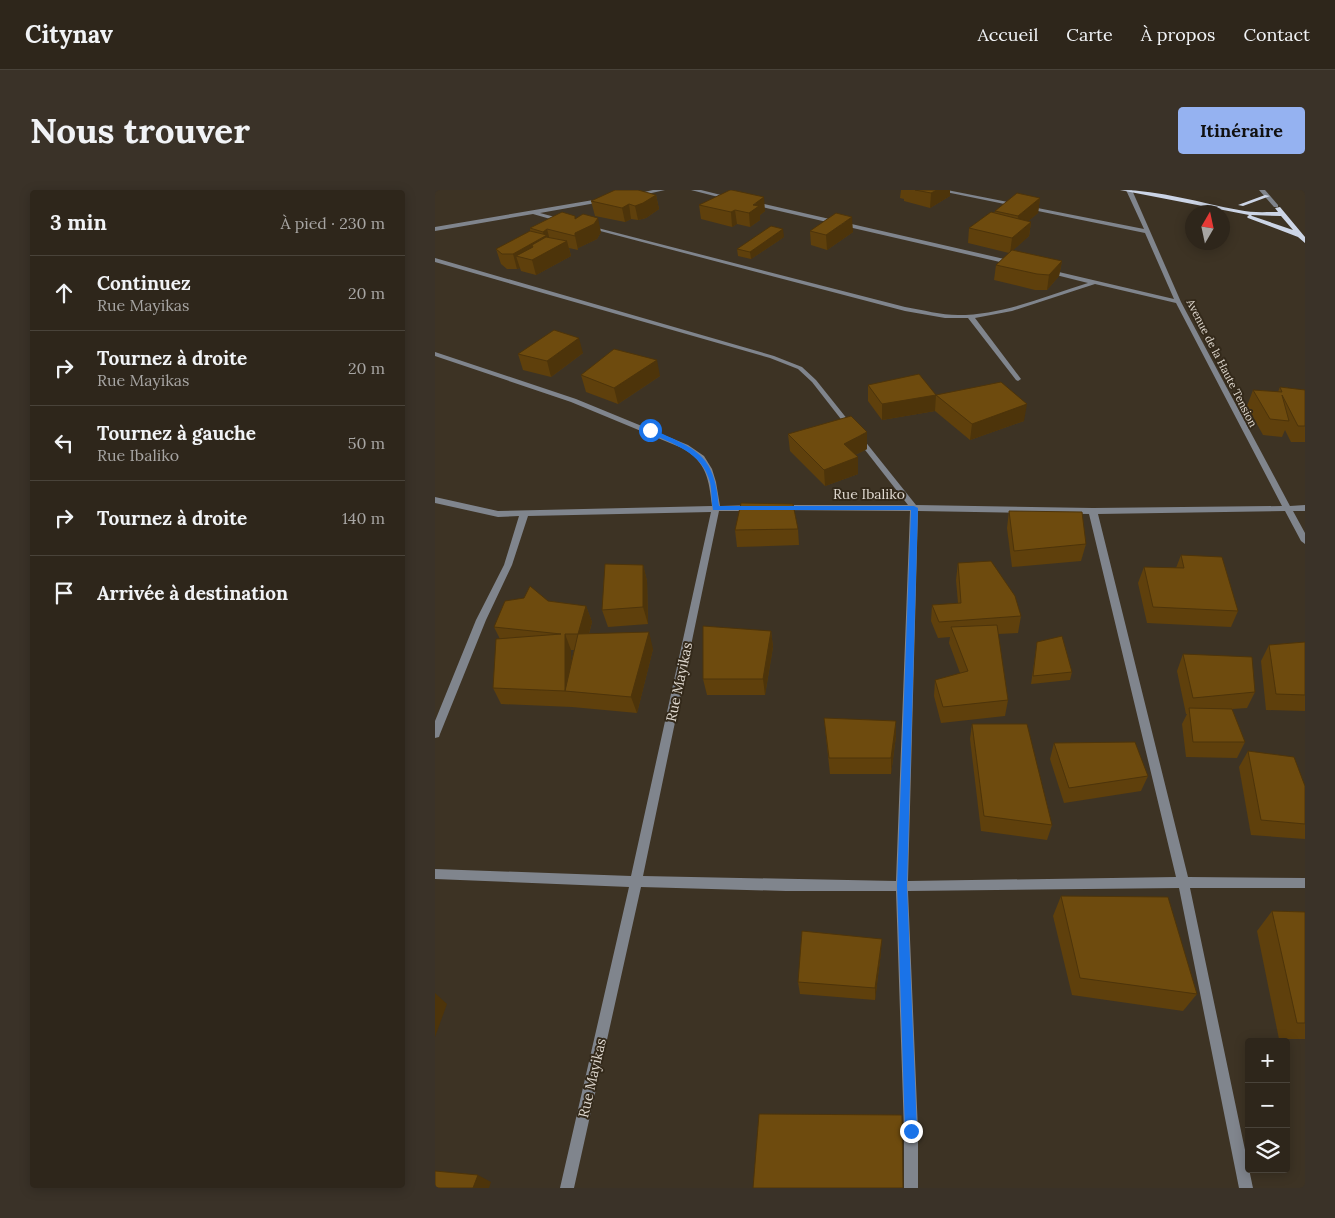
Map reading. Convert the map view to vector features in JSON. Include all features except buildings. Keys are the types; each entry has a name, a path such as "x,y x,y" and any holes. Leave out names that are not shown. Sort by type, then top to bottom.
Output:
{"main road":[{"path":"1123,190 1199,202 1276,206 1303,239"},
{"path":"1241,205 1264,193"},
{"path":"1199,202 1241,213 1303,239"},
{"path":"1241,213 1284,214"}],"street":[{"path":"629,196 662,190"},
{"path":"694,190 733,199"},
{"path":"939,190 1148,232"},
{"name":"Avenue de la Haute Tension","path":"1130,191 1179,302 1305,542"},
{"path":"1264,193 1276,206"},
{"path":"435,229 612,199"},
{"path":"742,201 1019,265"},
{"path":"532,212 570,222"},
{"path":"580,225 905,309 944,316 970,316 1002,311 1096,282"},
{"path":"435,260 772,357 800,368 814,380 914,508 902,886 911,1131 911,1188"},
{"path":"1038,269 1179,302"},
{"path":"970,316 1018,378"},
{"name":"Rue Mayikas","path":"435,354 608,413 687,448 700,457 709,469 713,484 716,508 636,882 567,1188"},
{"path":"435,500 498,514 524,515 765,508"},
{"name":"Rue Ibaliko","path":"775,508 1093,511 1305,508"},
{"path":"1093,511 1183,882 1246,1188"},
{"path":"435,734 481,620 508,565 524,515"},
{"path":"435,874 636,882 902,886 1183,882 1305,883"}],"route":[{"path":"650,430 687,448 700,457 709,469 716,508 914,508 902,886 911,1131"}]}
